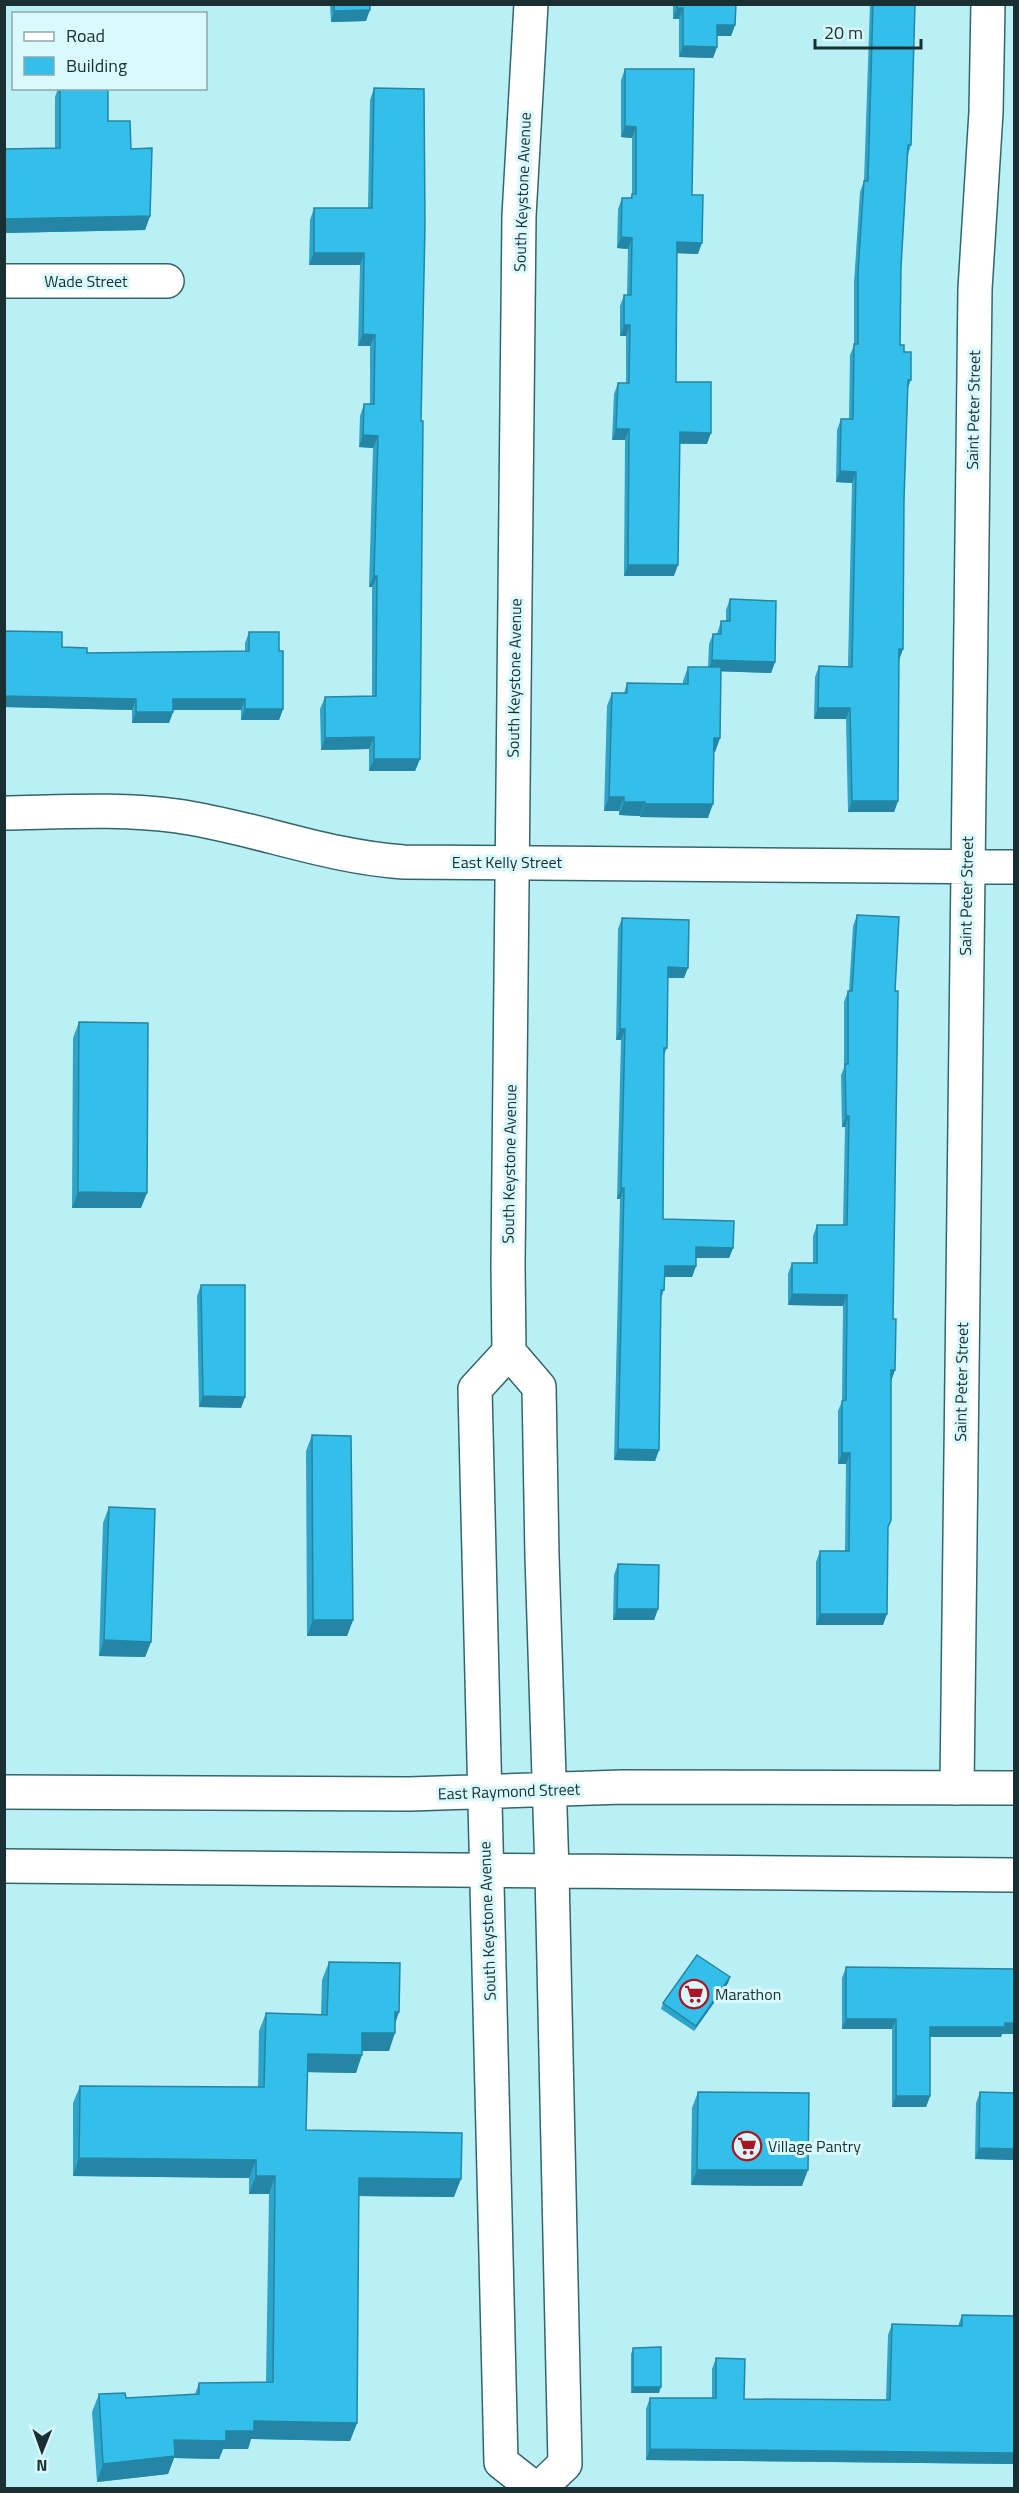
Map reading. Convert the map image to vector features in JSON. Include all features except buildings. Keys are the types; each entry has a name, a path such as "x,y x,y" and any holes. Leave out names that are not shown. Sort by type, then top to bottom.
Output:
{"main road":[{"name":"South Keystone Avenue","path":"531,4 519,216 509,1352 476,1389 501,2462 534,2488"},
{"name":"Saint Peter Street","path":"957,1788 976,242 986,112 988,4"},
{"name":"Wade Street","path":"4,281 167,280"},
{"name":"East Kelly Street","path":"4,813 146,812 237,828 351,857 404,862 1014,867"},
{"path":"509,1352 540,1388 542,1556 552,1872 565,2464 540,2488"},
{"name":"East Raymond Street","path":"4,1792 409,1794 549,1789 1014,1788"},
{"path":"4,1866 1014,1875"}],"place":[{"name":"Marathon","path":"694,1994"},
{"name":"Village Pantry","path":"747,2146"}]}
